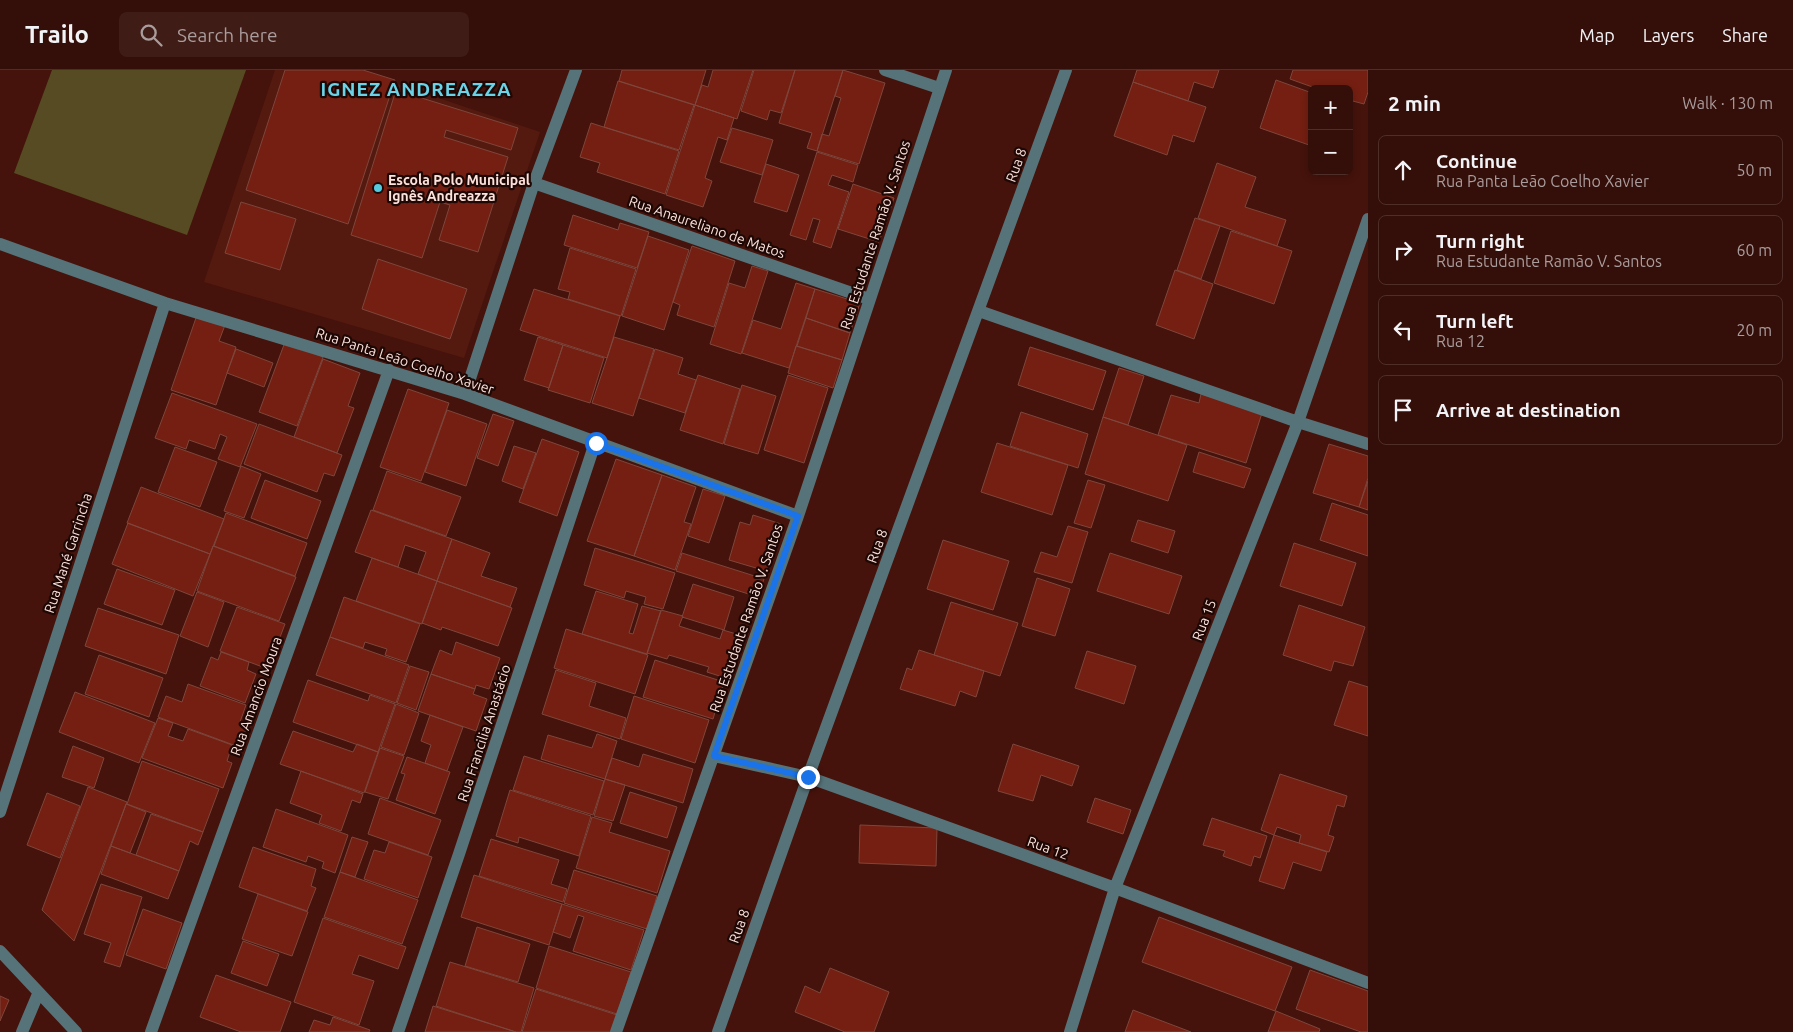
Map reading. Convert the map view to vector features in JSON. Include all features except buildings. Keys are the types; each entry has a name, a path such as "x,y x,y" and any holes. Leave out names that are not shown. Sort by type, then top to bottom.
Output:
{"street":[{"path":"465,394 534,184 576,70"},
{"path":"885,70 939,88"},
{"name":"Rua Estudante Ramão V. Santos","path":"616,1032 798,516 946,70"},
{"name":"Rua 8","path":"718,1032 808,777 1066,70"},
{"name":"Rua Anaureliano de Matos","path":"534,184 869,299"},
{"name":"Rua 15","path":"1070,1032 1115,888 1298,422 1368,219"},
{"name":"Rua Panta Leão Coelho Xavier","path":"0,244 165,303 465,394 798,516"},
{"name":"Rua Mané Garrincha","path":"0,812 165,303"},
{"path":"979,311 1298,422 1368,444"},
{"name":"Rua Amancio Moura","path":"151,1032 389,370"},
{"name":"Rua Francilia Anastácio","path":"398,1032 596,443"},
{"name":"Rua 12","path":"714,756 808,777 1115,888 1368,983"},
{"path":"0,951 38,994 76,1032"},
{"path":"22,1032 38,994"}],"shaded area":[{"path":"52,70 246,70 187,235 14,173"},
{"name":"Escola Polo Municipal Ignês Andreazza","path":"275,70 355,70 540,132 464,358 204,282"}],"place":[{"name":"Escola Polo Municipal Ignês Andreazza","path":"378,188"}],"district":[{"name":"IGNEZ ANDREAZZA","path":"416,89"}],"route":[{"path":"596,443 798,516 714,756 808,777"}]}
